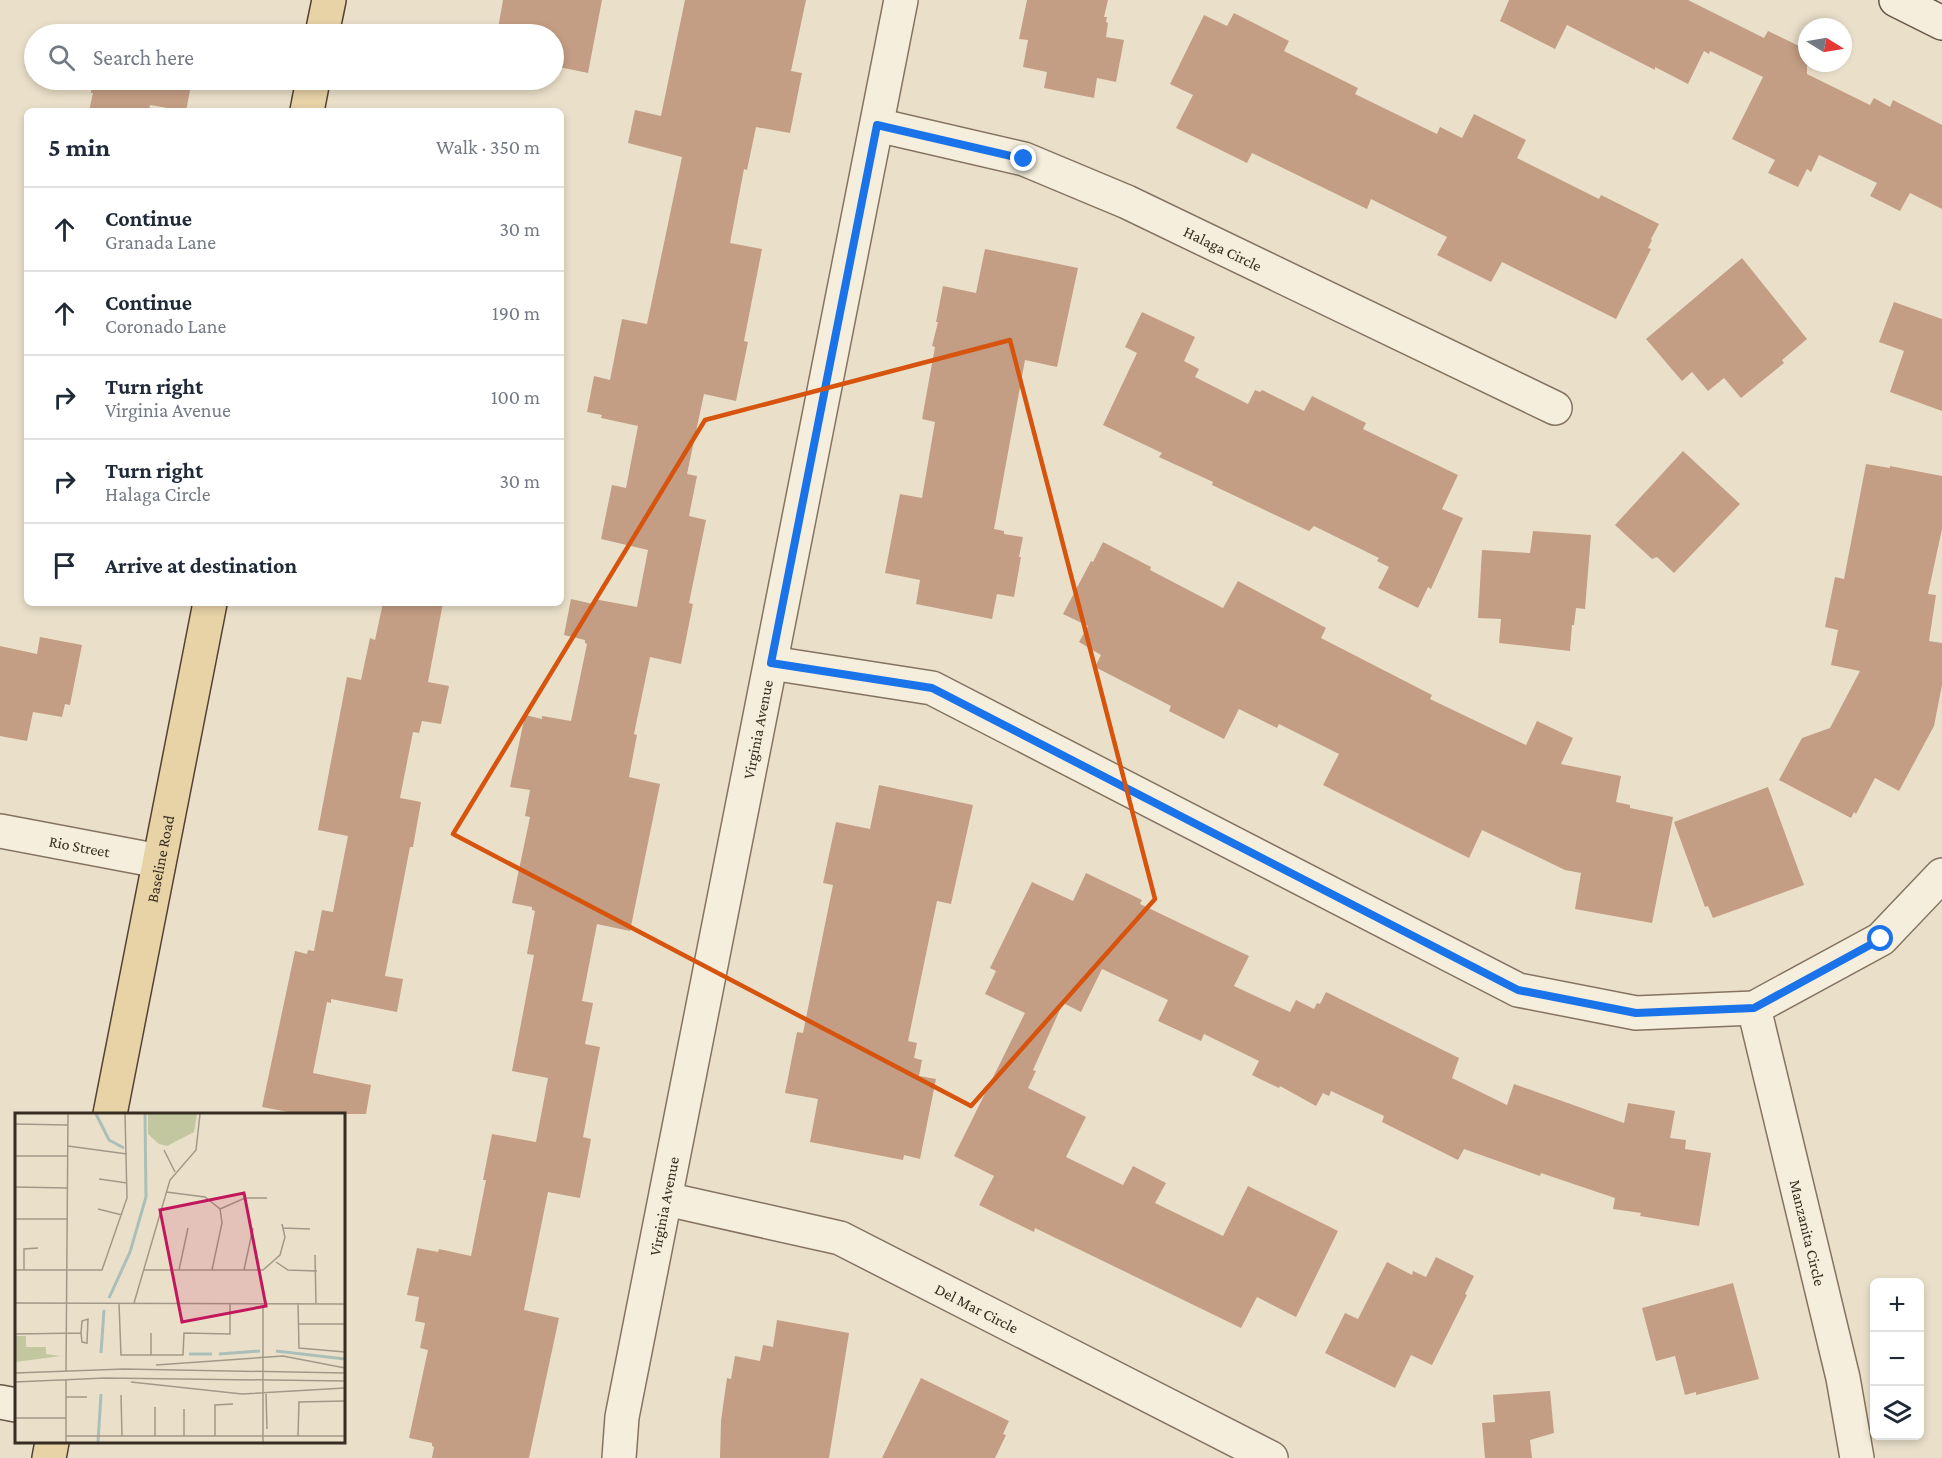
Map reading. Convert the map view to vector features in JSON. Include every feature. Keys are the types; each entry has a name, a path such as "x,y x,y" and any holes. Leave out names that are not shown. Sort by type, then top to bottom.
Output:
{"main road":[{"path":"324,24 328,0"},
{"path":"308,108 311,90"},
{"name":"Baseline Road","path":"110,1113 209,606"},
{"path":"49,1458 52,1443"}],"street":[{"name":"Virginia Avenue","path":"620,1458 622,1417 901,0"},
{"path":"1896,0 1942,23"},
{"name":"Halaga Circle","path":"877,125 1024,159 1127,202 1555,408"},
{"path":"771,663 932,688 1518,990 1636,1013 1754,1008 1881,939 1942,875"},
{"name":"Rio Street","path":"0,831 159,861"},
{"name":"Manzanita Circle","path":"1754,1008 1843,1378 1857,1458"},
{"name":"Del Mar Circle","path":"666,1199 840,1238 1271,1458"},
{"path":"0,1402 15,1405"}],"highlighted area":[{"path":"1010,340 1155,899 971,1106 453,834 705,420"}],"building":[{"path":"503,0 602,0 588,73 564,68 564,24 499,24"},
{"path":"685,0 806,0 791,71 802,73 790,133 756,127 747,170 744,169 730,243 762,249 744,341 748,342 736,401 704,394 687,474 697,476 689,516 706,520 689,603 693,604 681,664 650,657 634,734 637,735 629,777 660,784 630,931 597,924 582,1001 593,1003 585,1044 600,1047 583,1137 591,1139 580,1198 548,1192 524,1310 559,1318 529,1458 432,1458 434,1447 432,1443 409,1438 428,1350 420,1348 425,1323 415,1321 419,1297 407,1295 417,1248 438,1252 439,1249 471,1256 486,1180 483,1180 492,1134 536,1142 548,1078 512,1071 534,955 527,954 535,911 532,907 512,903 530,817 525,816 530,790 510,787 525,715 571,721 587,644 585,640 564,635 571,599 593,604 594,599 637,607 648,550 601,539 612,485 626,488 638,426 601,418 602,415 587,412 594,376 610,380 622,319 647,324 682,157 628,143 635,110 661,116"},
{"path":"1027,0 1108,0 1104,17 1107,17 1106,22 1108,23 1106,37 1124,40 1116,82 1097,78 1094,98 1044,88 1047,72 1023,67 1028,40 1019,39"},
{"path":"1509,0 1688,0 1764,38 1768,31 1798,46 1798,72 1807,72 1870,105 1874,98 1890,107 1893,100 1942,125 1942,209 1910,193 1900,211 1870,196 1877,183 1819,155 1811,172 1807,169 1798,187 1768,173 1775,160 1732,139 1763,77 1710,51 1709,54 1704,51 1688,84 1655,67 1655,70 1567,25 1555,49 1500,21"},
{"path":"1234,13 1289,41 1284,51 1358,88 1355,94 1437,134 1440,127 1462,138 1474,114 1526,140 1517,158 1599,199 1601,195 1659,224 1648,248 1651,249 1616,319 1502,262 1491,282 1437,255 1447,237 1371,199 1367,209 1252,153 1247,163 1176,128 1193,95 1170,84 1204,15 1227,26"},
{"path":"91,90 190,90 187,108 150,105 150,108 90,108 93,93"},
{"path":"985,249 1078,268 1057,367 1025,360 994,529 1004,531 1004,534 1023,537 1019,557 1021,557 1014,597 997,594 992,619 916,604 920,580 885,573 900,494 922,498 935,422 922,419 943,286 976,293"},
{"path":"1742,258 1807,339 1782,360 1784,363 1741,398 1724,378 1708,391 1692,372 1682,381 1646,339"},
{"path":"1894,302 1942,319 1942,411 1890,392 1904,351 1879,342"},
{"path":"1142,312 1195,337 1184,361 1199,369 1195,377 1248,404 1255,390 1260,392 1262,390 1304,411 1312,396 1366,423 1363,429 1458,475 1442,509 1463,518 1431,589 1428,587 1418,608 1378,588 1389,567 1377,561 1379,558 1314,526 1309,531 1212,485 1213,482 1159,457 1162,453 1103,425 1137,353 1125,347"},
{"path":"1683,451 1740,504 1674,573 1657,557 1652,559 1615,525"},
{"path":"1866,464 1942,476 1942,529 1928,594 1936,595 1929,641 1942,643 1942,685 1934,726 1899,791 1875,778 1856,814 1854,812 1851,818 1779,780 1802,738 1830,728 1860,671 1831,665 1838,630 1825,627 1835,577 1844,579"},
{"path":"1533,531 1591,535 1585,609 1576,608 1570,651 1499,643 1501,619 1478,618 1482,550 1530,553"},
{"path":"1103,542 1151,567 1150,570 1223,608 1238,581 1326,628 1321,638 1432,695 1430,699 1526,745 1537,721 1573,738 1561,764 1621,776 1616,802 1630,805 1630,808 1673,817 1652,923 1575,909 1581,873 1565,870 1482,830 1469,858 1323,785 1339,754 1279,724 1277,728 1239,709 1224,739 1169,711 1171,706 1095,667 1101,655 1079,642 1088,626 1063,614"},
{"path":"382,606 442,606 428,682 449,686 441,724 422,721 419,733 413,732 400,798 421,802 385,976 403,979 397,1012 331,999 331,1003 327,1002 313,1073 371,1085 366,1114 294,1113 262,1107 295,951 307,954 308,950 314,951 322,910 333,912 348,836 318,830 347,677 361,680 370,638 375,640"},
{"path":"40,637 82,645 70,705 65,704 62,717 33,712 27,741 0,736 0,646 37,654"},
{"path":"879,785 973,805 951,904 937,901 908,1041 917,1043 914,1058 922,1060 919,1076 936,1079 920,1159 904,1155 903,1160 810,1142 818,1099 785,1093 797,1032 803,1033 833,885 823,883 836,822 870,829"},
{"path":"1768,787 1804,885 1713,918 1708,906 1705,907 1674,822"},
{"path":"1086,873 1142,900 1140,904 1249,956 1234,986 1290,1012 1296,1000 1314,1009 1317,1003 1320,1004 1326,992 1459,1058 1452,1078 1507,1105 1514,1084 1624,1123 1628,1103 1675,1111 1670,1138 1686,1140 1685,1149 1711,1153 1699,1226 1613,1209 1615,1198 1541,1173 1540,1176 1464,1149 1458,1160 1382,1122 1384,1116 1331,1091 1329,1096 1323,1093 1316,1106 1280,1086 1279,1088 1252,1075 1259,1061 1204,1034 1201,1041 1158,1021 1168,1000 1102,969 1081,1012 1063,1003 1033,1070 1036,1071 1028,1088 1086,1117 1066,1157 1123,1185 1133,1166 1166,1183 1155,1203 1223,1236 1248,1186 1338,1231 1296,1317 1257,1297 1241,1328 1035,1228 1034,1232 979,1205 994,1176 954,1156 1025,1013 985,994 996,971 990,968 1032,882 1073,901"},
{"path":"1436,1257 1474,1276 1432,1365 1411,1355 1395,1388 1325,1353 1345,1313 1358,1319 1387,1262 1412,1275 1413,1271 1426,1277"},
{"path":"1733,1283 1759,1379 1696,1395 1696,1392 1685,1395 1675,1356 1656,1361 1642,1308"},
{"path":"777,1320 849,1333 829,1458 720,1458 721,1421 727,1378 731,1379 735,1356 760,1361 763,1345 773,1347"},
{"path":"921,1378 1009,1421 1003,1434 1006,1435 995,1458 882,1458"},
{"path":"1550,1391 1554,1433 1530,1440 1532,1458 1485,1458 1482,1423 1495,1422 1493,1395"}],"route":[{"path":"1024,159 877,125 771,663 932,688 1518,990 1636,1013 1754,1008 1881,939"}]}
